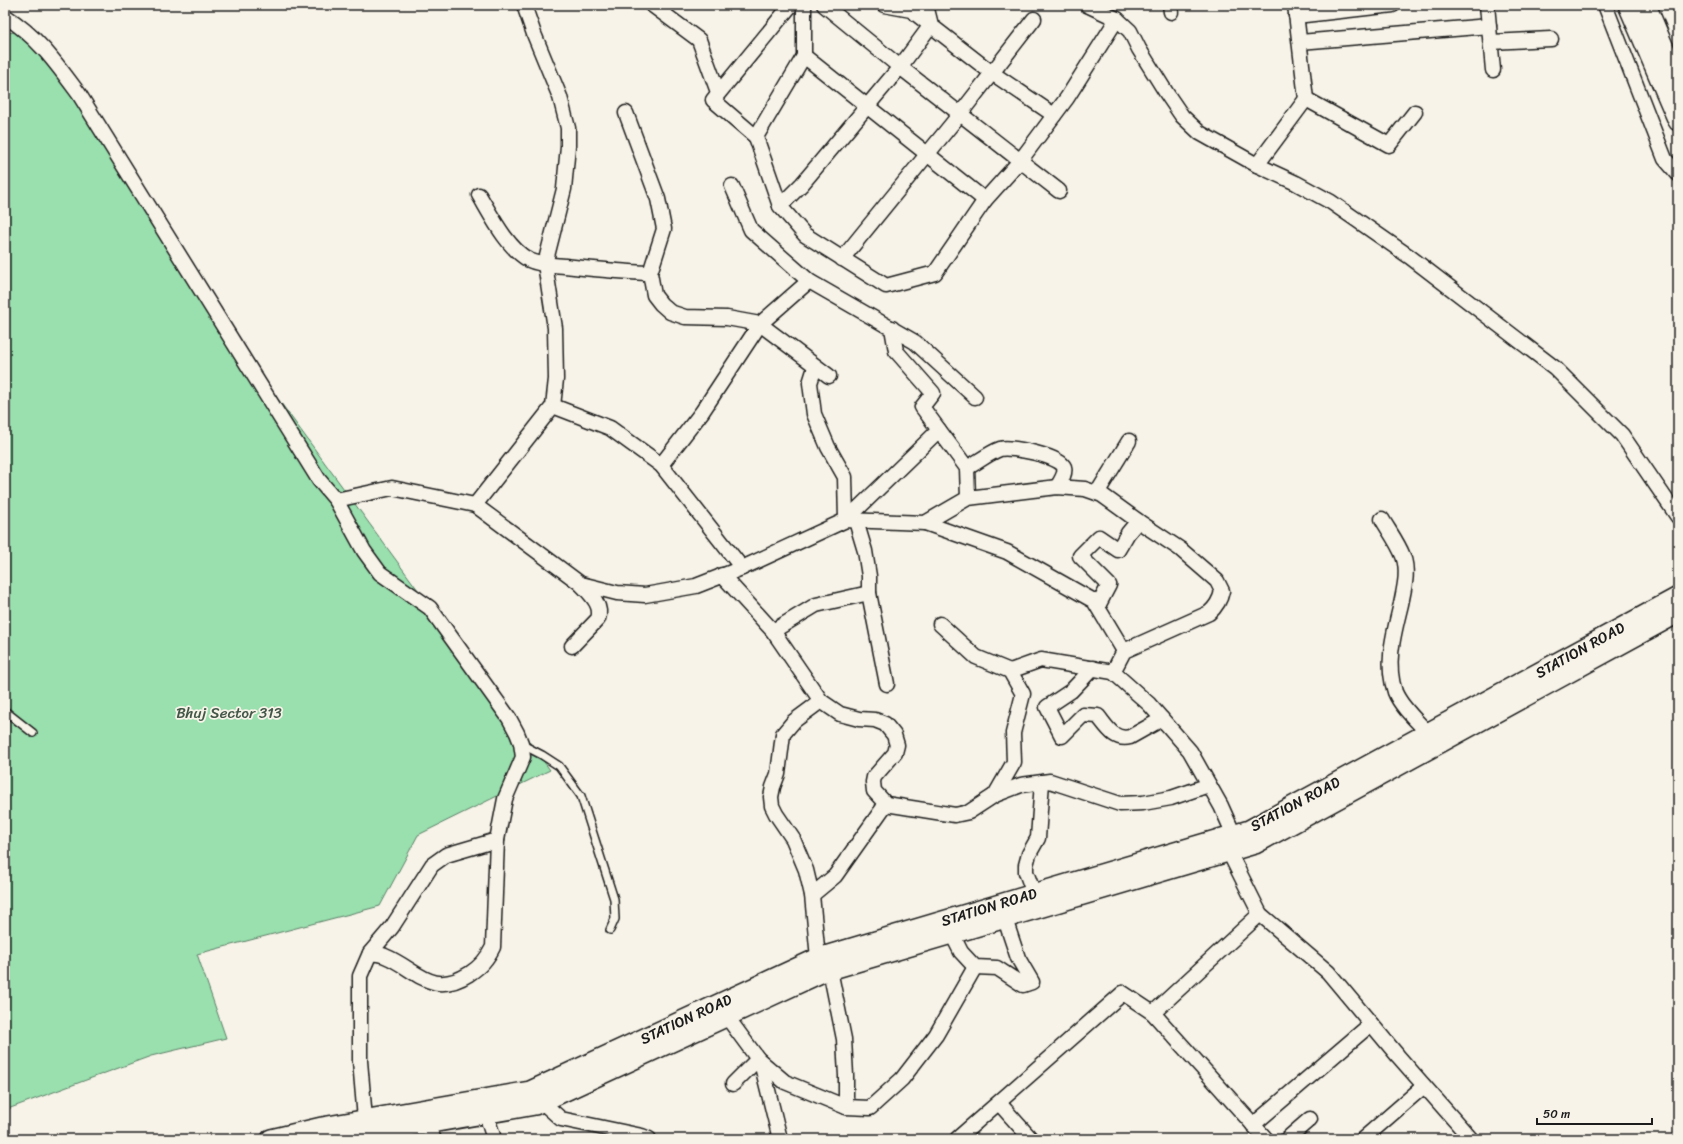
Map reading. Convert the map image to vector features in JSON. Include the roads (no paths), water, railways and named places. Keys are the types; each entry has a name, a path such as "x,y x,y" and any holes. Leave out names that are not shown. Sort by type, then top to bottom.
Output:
{"street":[{"path":"475,504 553,406 556,379 555,328 545,264 564,189 568,128 560,97 534,34 524,5"},
{"path":"652,5 699,40 718,92"},
{"path":"791,5 718,92 713,100 756,137 780,206 805,235 886,286 935,272 985,200 1020,161 1067,98 1117,19"},
{"path":"756,137 804,56 804,5"},
{"path":"824,5 900,67 1059,191"},
{"path":"884,5 911,10 992,73 1054,115"},
{"path":"926,5 931,25"},
{"path":"1087,5 1117,19 1130,31 1166,94 1182,116 1200,133 1257,165 1296,183 1331,202 1416,262 1555,368 1622,435 1678,517"},
{"path":"1257,165 1306,99 1296,10 1393,5"},
{"path":"1487,5 1493,70"},
{"path":"1605,5 1665,158 1678,174"},
{"path":"1628,5 1678,121"},
{"path":"1646,5 1678,81"},
{"path":"5,16 21,26 44,47 79,94 320,480 336,500 364,551 380,573 430,608 509,718 521,743 523,757 505,799 497,840 493,947 488,958 481,966 463,978 448,982 434,983 416,975 384,955 370,952"},
{"path":"842,258 960,114 1034,19"},
{"path":"780,206 802,184 867,107 900,67 931,25"},
{"path":"1300,42 1489,26"},
{"path":"1490,42 1551,39"},
{"path":"804,56 985,200"},
{"path":"1306,99 1388,145 1415,112"},
{"path":"626,113 658,199 664,229 650,273 654,294 661,304 670,312 685,317 727,318 760,324 829,376"},
{"path":"732,186 751,230 809,281 915,342 975,397"},
{"path":"479,195 514,248 529,260 545,264 650,273"},
{"path":"661,465 702,412 760,324 809,281"},
{"path":"892,328 896,351 933,393 922,407 967,468 968,498"},
{"path":"815,366 810,383 814,414 828,447 845,477 851,521 866,557 869,576 868,593 887,684"},
{"path":"553,406 610,428 661,465 742,568"},
{"path":"581,584 617,593 645,595 696,586 742,568 851,521 939,430"},
{"path":"1097,493 1129,441"},
{"path":"967,468 1000,449 1012,448 1034,453 1057,461 1063,466 1065,472 1057,487"},
{"path":"925,523 968,498 1057,487 1085,489 1102,495 1138,522 1180,548 1217,581 1222,591 1216,607 1209,613 1124,651 1113,672"},
{"path":"336,500 392,488 475,504 581,584 598,605 600,614 598,619 572,646"},
{"path":"1382,519 1398,544 1404,557 1406,576 1391,649 1392,677 1396,693 1402,703 1428,733"},
{"path":"851,521 925,523 1008,552 1094,601 1124,651"},
{"path":"1098,606 1109,586 1080,556 1099,537 1118,550 1128,533 1138,522"},
{"path":"722,575 773,631 821,701 840,714 858,719 875,720 885,724 894,735 897,745 895,753 874,777 873,782 874,791 886,804 955,815 969,812 995,795 1021,785 1050,781 1120,804 1143,803 1171,798 1209,785"},
{"path":"773,631 816,605 868,593"},
{"name":"STATION ROAD","path":"271,1139 322,1127 390,1135 429,1132 486,1114 535,1105 726,1017 824,964 952,934 1232,843 1249,830 1678,597"},
{"name":"STATION ROAD","path":"339,1139 364,1131 530,1091 824,964 1034,894 1232,843 1255,844 1678,613"},
{"path":"940,624 976,658 1010,671 1023,694 1013,733 1014,762 995,795"},
{"path":"1010,671 1041,660 1113,672 1149,704 1190,751 1209,785 1260,914 1328,972 1424,1086 1471,1139"},
{"path":"1093,668 1071,690 1047,706 1062,736 1083,715 1098,716 1114,735 1124,738 1130,737 1162,719"},
{"path":"821,701 794,721 783,734 778,774 772,787 771,797 772,806 793,840 801,857 812,895 824,964 844,1040 846,1107"},
{"path":"1034,894 1026,872 1026,865 1029,854 1038,838 1042,782"},
{"path":"812,895 836,876 886,804"},
{"path":"364,1131 360,1061 360,976 370,952 392,927 432,865 446,855 497,840"},
{"path":"1153,1013 1260,914"},
{"path":"952,934 961,952 975,967 997,968 1023,985 1032,982 1018,958 1004,918"},
{"path":"726,1017 759,1060 785,1082 846,1107 870,1108 902,1079 936,1035 975,967"},
{"path":"958,1139 1123,993 1153,1013 1266,1139"},
{"path":"1254,1125 1371,1024"},
{"path":"733,1084 759,1060"},
{"path":"759,1060 780,1139"},
{"path":"1363,1139 1424,1086"},
{"path":"542,1102 561,1119 642,1136 649,1139"},
{"path":"999,1103 1031,1139"},
{"path":"486,1114 494,1139"},
{"path":"1286,1139 1310,1119"}],"lane":[{"path":"5,711 33,733"},
{"path":"521,743 559,766 581,796 614,899 615,919 610,930"}],"park label":[{"name":"Bhuj Sector 313","path":"229,713"}]}
